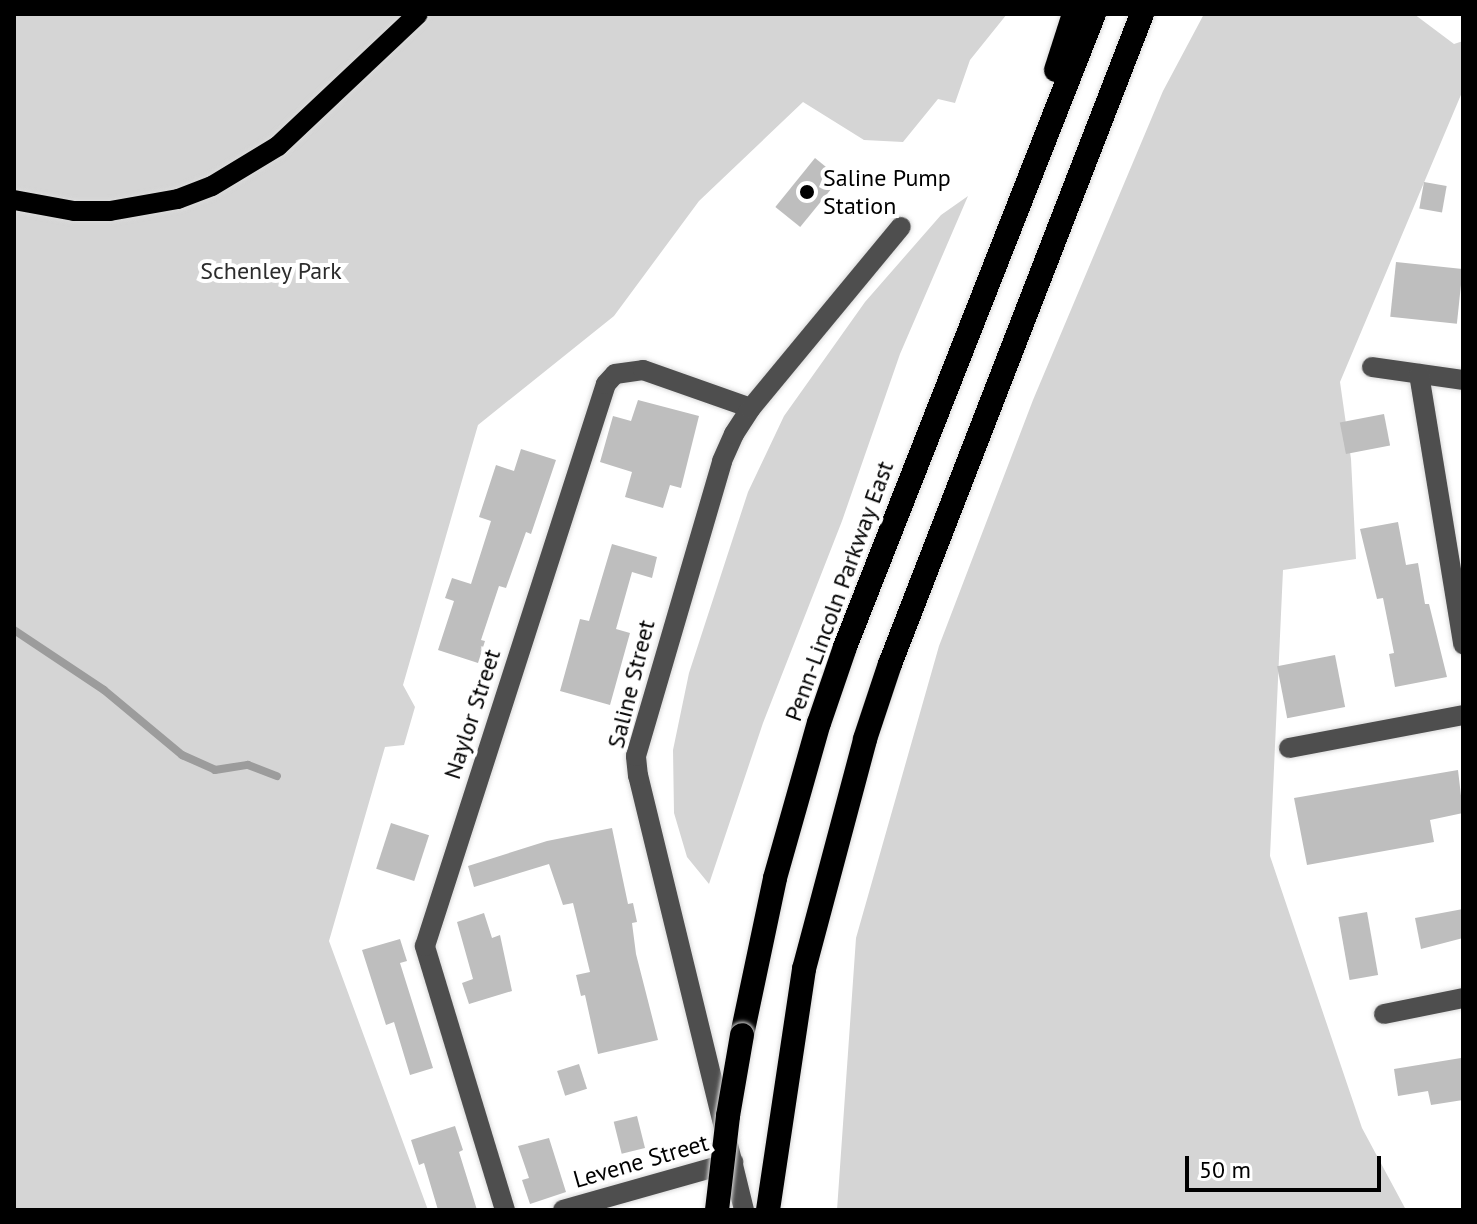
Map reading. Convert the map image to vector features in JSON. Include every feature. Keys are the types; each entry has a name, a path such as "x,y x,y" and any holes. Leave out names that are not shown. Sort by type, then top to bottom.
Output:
{"highway":[{"path":"985,285 1074,14"},
{"name":"Penn-Lincoln Parkway East","path":"717,1210 742,1035 775,878 819,723 985,285 1094,14"},
{"path":"768,1210 778,1125 804,969 865,739 890,664 1142,14"}],"main road":[{"path":"14,200 74,211 110,211 178,199 212,186 246,169 288,138 418,14"}],"street":[{"name":"Saline Street","path":"744,1210 638,776 636,756 722,461 751,408 901,227"},
{"path":"1372,367 1463,380"},
{"name":"Naylor Street","path":"505,1210 425,946 606,384 615,374 643,370 751,408"},
{"path":"1419,374 1463,644"},
{"path":"1289,748 1463,715"},
{"path":"1384,1014 1463,998"},
{"name":"Levene Street","path":"563,1210 733,1162"}],"green space":[{"name":"Schenley Park","path":"14,14 1007,14 970,60 955,103 938,99 903,142 864,140 803,102 699,201 614,316 478,425 403,685 415,707 404,745 385,747 329,941 428,1210 14,1210"},
{"path":"1204,14 1414,14 1454,44 1463,41 1463,90 1340,382 1351,459 1356,559 1283,570 1270,856 1362,1128 1406,1210 837,1210 856,938 939,646 1033,400 1163,91"},
{"path":"968,196 900,354 842,521 763,723 709,884 687,857 674,813 673,750 689,673 748,492 784,416 865,302 941,215"}],"building":[{"name":"Saline Pump Station","path":"815,158 840,178 800,227 775,207"},
{"path":"1424,182 1447,186 1442,213 1419,209"},
{"path":"1396,262 1463,269 1457,324 1390,317"},
{"path":"638,400 699,416 681,488 670,485 663,508 625,497 632,472 600,462 613,416 631,421"},
{"path":"1384,414 1390,445 1346,454 1340,423"},
{"path":"521,449 556,460 531,534 526,532 506,588 499,586 481,640 485,641 478,663 438,650 454,601 445,598 452,578 471,584 491,521 479,517 496,465 514,471"},
{"path":"1398,522 1406,565 1418,563 1425,604 1429,604 1447,677 1395,687 1389,654 1394,653 1383,598 1377,599 1360,529"},
{"path":"612,544 657,557 652,578 632,572 616,629 630,633 610,705 560,691 580,619 589,621"},
{"path":"1335,655 1345,707 1287,718 1277,666"},
{"path":"1458,770 1463,813 1430,820 1434,842 1307,865 1294,798"},
{"path":"391,823 429,835 414,881 376,869"},
{"path":"612,828 628,904 633,903 637,922 632,923 636,954 658,1040 598,1054 585,995 581,996 576,975 590,972 573,903 563,905 549,864 474,887 468,866 547,841"},
{"path":"1463,909 1463,938 1421,949 1415,918"},
{"path":"1367,912 1378,975 1350,980 1338,917"},
{"path":"484,913 492,938 500,935 512,991 469,1004 462,983 473,979 457,922"},
{"path":"400,939 407,961 400,963 433,1068 410,1075 394,1022 386,1025 362,950"},
{"path":"1461,1058 1463,1100 1431,1105 1428,1091 1398,1096 1394,1069"},
{"path":"579,1064 587,1089 565,1096 557,1071"},
{"path":"637,1116 645,1148 622,1154 614,1122"},
{"path":"455,1126 463,1150 459,1152 477,1210 438,1210 424,1163 419,1165 411,1140"},
{"path":"549,1138 566,1192 530,1204 522,1180 529,1178 518,1146"}],"waterway":[{"path":"14,630 104,690 182,755 215,770 248,765 277,776"}],"place":[{"name":"Saline Pump Station","path":"807,192"}]}
